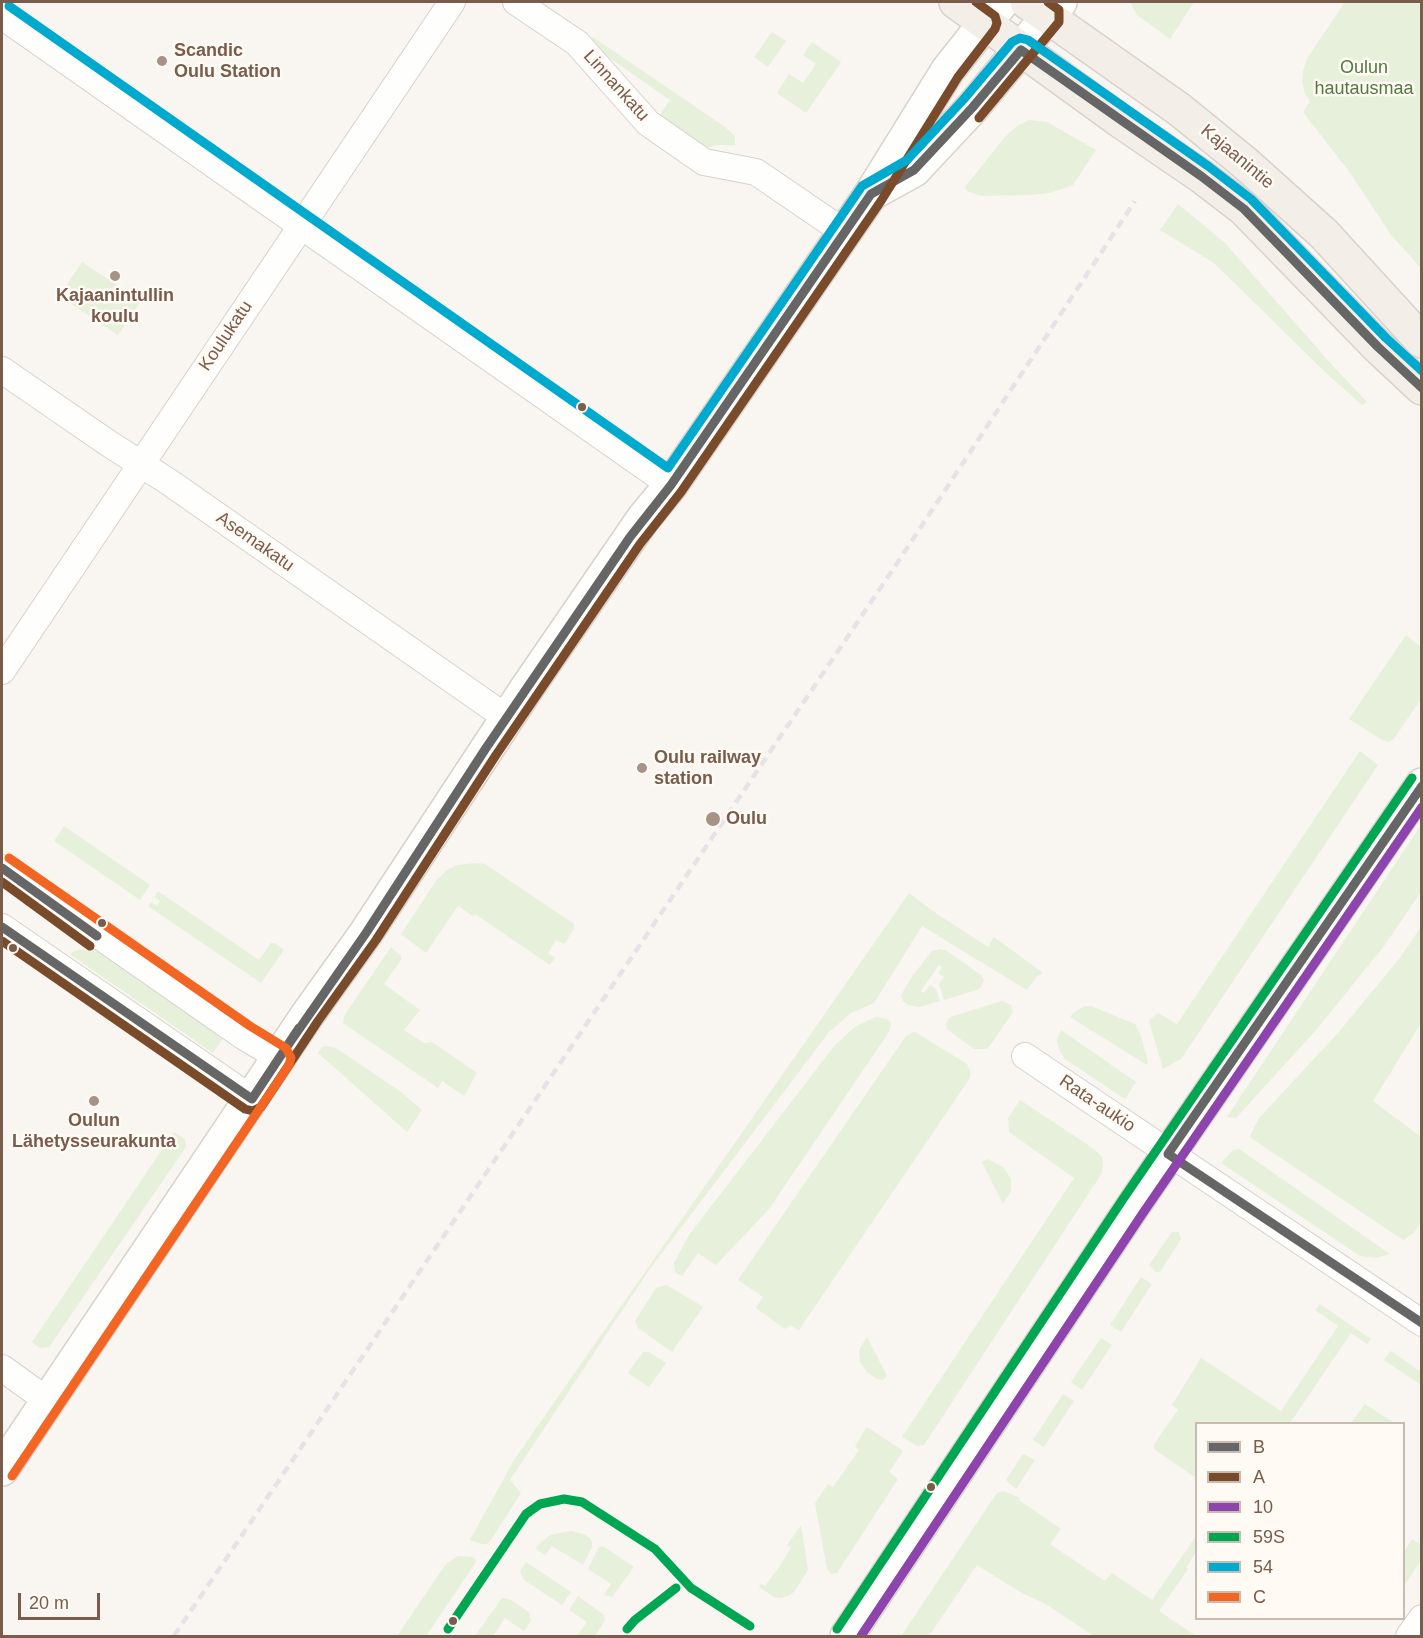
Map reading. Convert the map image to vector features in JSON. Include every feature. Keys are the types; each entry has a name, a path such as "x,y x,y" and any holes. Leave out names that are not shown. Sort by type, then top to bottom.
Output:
{"main road":[{"name":"Kajaanintie","path":"956,2 993,12 1021,50 1201,176 1244,209 1378,347 1422,388"},
{"name":"Kajaanintie","path":"1045,6 1245,163 1324,234 1422,341"}],"street":[{"name":"Koulukatu","path":"2,671 452,2"},
{"name":"Linnankatu","path":"516,2 577,43 648,123 704,162 756,172 844,232"},
{"path":"871,194 914,170 972,108 1021,50 1045,6"},
{"path":"2,1469 366,933 507,718 643,519 671,485 871,194 948,70 993,12"},
{"path":"2,16 671,485"},
{"name":"Asemakatu","path":"2,370 507,718"},
{"path":"847,1636 1168,1154 1422,784"},
{"path":"2,868 243,1036 279,1058"},
{"path":"2,927 252,1099"},
{"name":"Rata-aukio","path":"1025,1056 1422,1323"},
{"path":"2,1368 48,1401"},
{"path":"1409,1636 1422,1618"}],"green space":[{"path":"1130,2 1194,2 1170,39 1137,15"},
{"name":"Oulun hautausmaa","path":"1345,2 1421,2 1421,268 1391,235 1351,174 1303,112 1310,101 1305,94 1302,82 1308,57"},
{"path":"772,32 786,41 768,67 754,57"},
{"path":"593,37 725,127 735,136 735,145 716,145 700,150 656,120 670,100 588,43"},
{"path":"812,42 841,62 806,113 777,93 789,74 803,83 816,64 803,55"},
{"path":"1029,120 1047,122 1096,150 1073,185 1050,193 1030,195 981,196 967,191 965,187 1005,137 1017,126"},
{"path":"1178,204 1225,243 1367,402 1362,405 1326,373 1214,263 1160,230"},
{"path":"82,262 141,301 118,335 59,296"},
{"path":"1406,635 1421,647 1421,699 1393,740 1388,742 1349,719"},
{"path":"1360,751 1378,765 1181,1059 1163,1069 1150,1019 1158,1013 1177,1024"},
{"path":"1421,825 1421,892 1384,946 1317,1029 1236,1118 1227,1117"},
{"path":"64,826 150,885 140,900 54,841"},
{"path":"485,864 574,924 574,929 564,944 556,940 548,953 555,958 550,965 475,914 473,916 458,906 426,953 401,934 436,881 447,870 457,865"},
{"path":"158,891 259,960 271,943 275,943 284,950 261,983 148,906 151,902 157,906 160,901 154,897"},
{"path":"909,893 988,947 994,937 1043,973 1037,976 1027,990 922,926 874,1003 851,1013 829,1032 649,1270 510,1480 521,1493 491,1540 487,1544 482,1544 470,1540 514,1460"},
{"path":"1421,927 1421,1023 1373,1101 1421,1137 1421,1221 1414,1233 1403,1240 1250,1136 1259,1118 1338,1033 1399,959"},
{"path":"391,947 401,956 401,960 384,984 420,1010 404,1030 424,1043 432,1042 477,1073 464,1096 442,1081 438,1088 343,1023 344,1016"},
{"path":"83,949 101,952 224,1037 213,1053 71,955 72,952"},
{"path":"941,949 981,975 984,980 981,987 944,1000 939,984 944,977 938,973 942,968 939,965 921,991 924,993 930,985 936,989 940,1001 919,1007 908,1005 903,1001 901,995 911,978 932,951"},
{"path":"1002,1001 1011,1005 1013,1012 986,1049 974,1049 947,1029 946,1023 950,1017"},
{"path":"1085,1006 1091,1006 1135,1024 1148,1061 1147,1065 1070,1017"},
{"path":"876,1017 887,1019 891,1023 889,1032 769,1209 716,1265 698,1253 682,1276 675,1272 674,1263 689,1235 835,1045 856,1026"},
{"path":"1061,1030 1136,1082 1125,1099 1065,1059 1059,1050 1057,1040"},
{"path":"915,1032 967,1064 970,1078 799,1330 790,1325 785,1329 756,1308 763,1297 738,1280 906,1036"},
{"path":"322,1047 336,1048 401,1092 422,1110 407,1132 318,1053"},
{"path":"1020,1100 1094,1149 1103,1158 1102,1173 924,1445 917,1446 902,1437 1074,1178 1009,1132 1008,1118"},
{"path":"174,1132 185,1139 186,1147 49,1347 40,1348 32,1342"},
{"path":"1239,1149 1390,1254 1376,1258 1360,1256 1221,1163 1233,1150"},
{"path":"988,1159 1004,1168 1011,1179 1011,1191 1003,1204 982,1162"},
{"path":"1172,1232 1179,1232 1181,1239 1160,1272 1156,1272 1149,1265"},
{"path":"1141,1277 1152,1284 1121,1332 1110,1325"},
{"path":"667,1285 703,1307 672,1352 638,1328 635,1321 656,1288"},
{"path":"1320,1304 1371,1339 1367,1344 1351,1333 1291,1422 1195,1422 1195,1477 1154,1449 1154,1444 1178,1410 1172,1405 1201,1358 1281,1411 1338,1326 1315,1310"},
{"path":"867,1337 887,1376 883,1380 867,1372 860,1362 859,1350"},
{"path":"1101,1338 1112,1345 1082,1390 1071,1382"},
{"path":"1391,1351 1421,1372 1421,1385 1384,1360"},
{"path":"643,1352 649,1352 666,1363 649,1387 628,1373"},
{"path":"1063,1394 1074,1401 1044,1447 1033,1440"},
{"path":"1365,1404 1392,1422 1352,1422"},
{"path":"867,1427 903,1451 889,1472 898,1479 837,1573 832,1574 827,1569 815,1503 828,1484 833,1487 859,1450 855,1446"},
{"path":"1023,1454 1035,1460 1016,1489 1006,1480"},
{"path":"1004,1491 1020,1498 1019,1500 1061,1529 1050,1544 1105,1581 1112,1573 1152,1600 1195,1537 1195,1554 1186,1568 1188,1569 1159,1611 1196,1636 1094,1636 1044,1603 1022,1593 977,1565 929,1636 901,1636 997,1493"},
{"path":"801,1525 808,1570 794,1592 781,1598 774,1597 759,1587 761,1584 765,1586 779,1567 791,1548 787,1545"},
{"path":"571,1531 583,1534 592,1542 592,1547 583,1565 552,1546 545,1555 535,1548 550,1535"},
{"path":"1412,1539 1421,1545 1421,1560 1405,1584 1405,1550"},
{"path":"603,1546 634,1567 612,1597 604,1595 611,1584 588,1569 598,1548"},
{"path":"458,1556 472,1557 476,1562 426,1636 397,1636 446,1564"},
{"path":"526,1562 571,1592 562,1605 524,1580 520,1571"},
{"path":"578,1596 604,1615 605,1620 595,1636 577,1636 587,1622 569,1610"},
{"path":"502,1598 509,1599 529,1612 531,1621 524,1631 505,1618 493,1636 475,1636"}],"railway":[{"path":"174,1636 898,562 1135,201"}],"transit line":[{"name":"A","path":"2,941 245,1109 253,1111 261,1107 318,1021 376,940 496,755 640,544 681,492 881,201 958,77 995,29 997,23 995,16 976,2"},
{"name":"A","path":"979,118 1059,22 1059,10 1048,2"},
{"name":"54","path":"9,6 668,468 862,186 907,160 963,100 1012,42 1020,38 1028,40 1208,166 1251,199 1386,338 1422,371"},
{"name":"B","path":"279,1058 366,933 486,748 630,537 671,485 871,194 914,170 972,108 1021,50 1201,176 1244,209 1378,347 1422,388"},
{"name":"59S","path":"837,1629 1123,1199 1412,778"},
{"name":"B","path":"1168,1154 1422,786"},
{"name":"10","path":"861,1636 1143,1213 1422,807"},
{"name":"C","path":"9,858 250,1026 286,1048 291,1058 289,1065 12,1476"},
{"name":"B","path":"2,868 97,936"},
{"name":"A","path":"2,882 90,946"},
{"name":"B","path":"2,927 252,1099 299,1028"},
{"name":"B","path":"1168,1154 1422,1323"},
{"name":"59S","path":"448,1629 526,1514 540,1504 564,1499 582,1502 655,1549 691,1588 750,1626"},
{"name":"59S","path":"627,1629 676,1588"}],"place":[{"name":"Scandic Oulu Station","path":"162,61"},
{"name":"Kajaanintullin koulu","path":"115,276"},
{"name":"Oulu railway station","path":"642,768"},
{"name":"Oulu","path":"713,819"},
{"name":"Oulun Lähetysseurakunta","path":"94,1101"}]}
